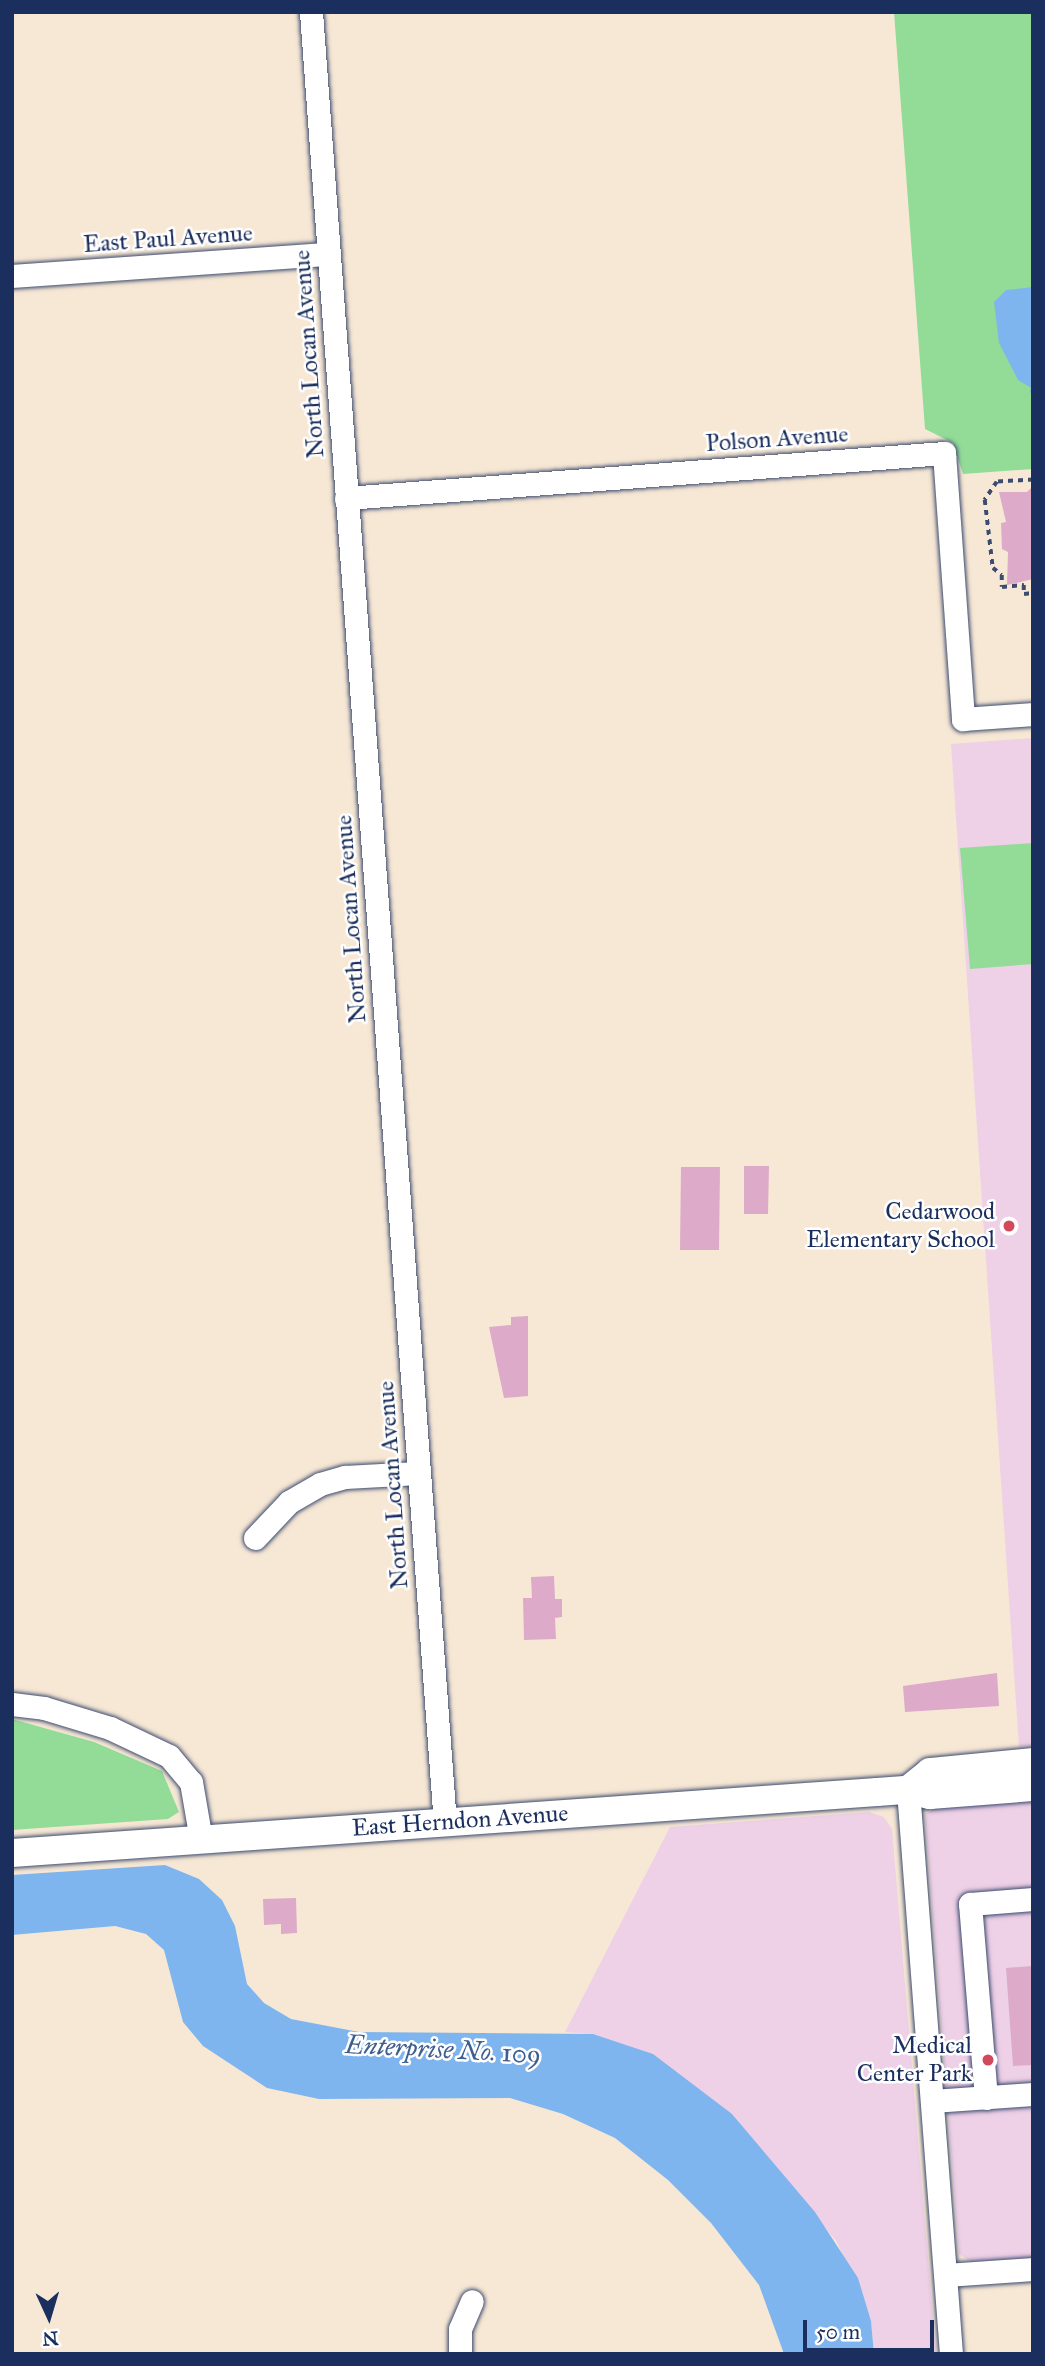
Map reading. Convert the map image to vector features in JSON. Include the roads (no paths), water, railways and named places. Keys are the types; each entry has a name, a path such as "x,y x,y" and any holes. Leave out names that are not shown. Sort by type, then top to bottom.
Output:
{"main road":[{"path":"908,1790 930,1772 1033,1762"},
{"name":"East Herndon Avenue","path":"12,1853 908,1790 930,1795 1033,1787"}],"street":[{"name":"North Locan Avenue","path":"311,12 445,1822"},
{"name":"East Paul Avenue","path":"12,276 328,254"},
{"name":"Polson Avenue","path":"346,498 944,453 963,719 1033,714"},
{"path":"255,1538 289,1502 320,1484 345,1477 418,1473"},
{"path":"12,1704 44,1708 110,1728 169,1756 191,1782 201,1840"},
{"path":"908,1790 951,2354"},
{"path":"986,2098 970,1904 1033,1899"},
{"path":"932,2101 1033,2094"},
{"path":"946,2275 1033,2269"},
{"path":"460,2354 460,2329 472,2301"}],"water":[{"path":"1033,287 1033,389 1018,380 999,343 994,302 1006,290"},
{"name":"Enterprise No. 109","path":"165,1865 199,1879 222,1900 235,1926 247,1984 264,2003 291,2019 359,2032 593,2034 653,2054 732,2114 815,2212 858,2278 871,2321 874,2354 784,2354 759,2285 711,2223 668,2180 615,2138 563,2114 510,2098 319,2099 267,2088 203,2046 183,2022 164,1950 146,1934 115,1926 12,1935 12,1875"}],"place":[{"name":"Cedarwood Elementary School","path":"1009,1226"},
{"name":"Medical Center Park","path":"988,2060"}]}
